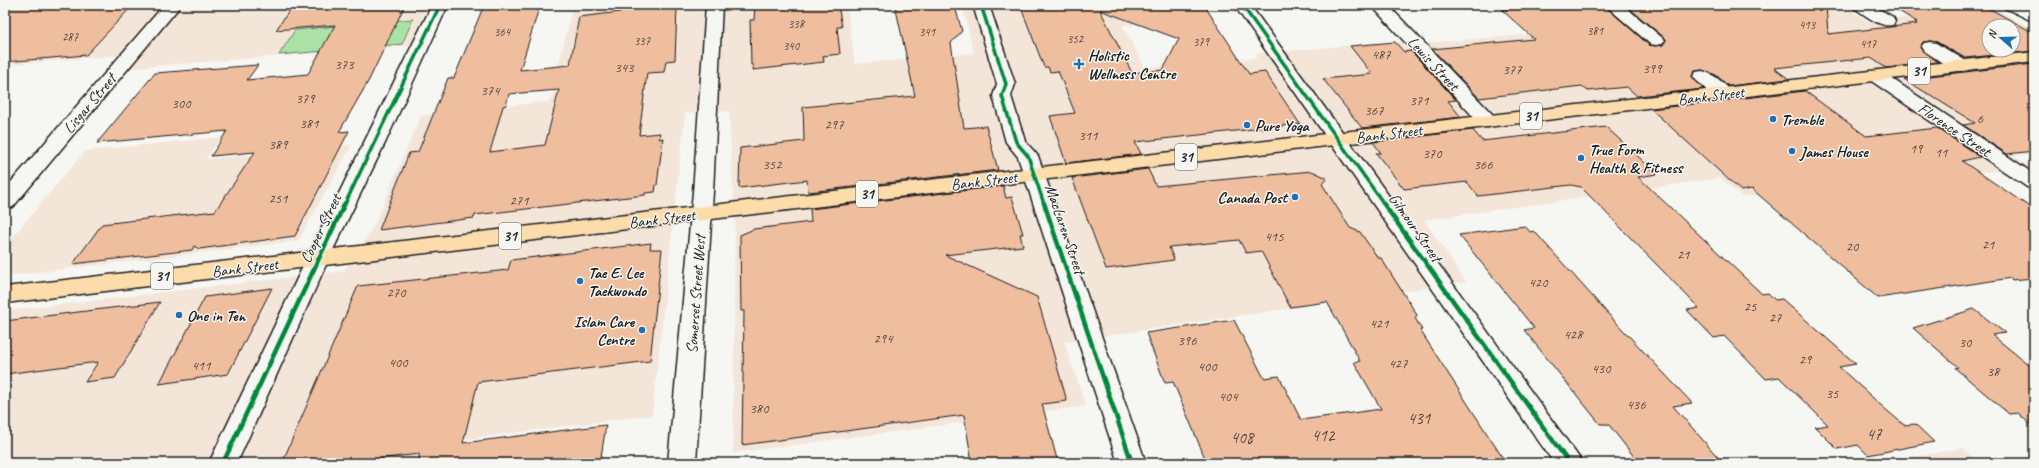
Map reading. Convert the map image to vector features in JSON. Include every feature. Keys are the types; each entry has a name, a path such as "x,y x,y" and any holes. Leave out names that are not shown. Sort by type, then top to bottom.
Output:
{"main road":[{"name":"Bank Street","path":"5,295 2034,57"}],"street":[{"name":"Lisgar Street","path":"5,202 173,5"},
{"name":"Cooper Street","path":"223,463 318,258 376,141 440,5"},
{"name":"Somerset Street West","path":"682,463 701,213 714,5"},
{"name":"MacLaren Street","path":"981,5 1006,84 1002,96 1016,142 1028,156 1132,463"},
{"name":"Gilmour Street","path":"1242,5 1569,463"},
{"name":"Lewis Street","path":"1379,5 1488,121"},
{"path":"1613,5 1656,40"},
{"path":"1860,5 1886,21"},
{"path":"2012,5 2034,17"},
{"path":"1930,47 1962,66"},
{"path":"1702,76 1724,94"},
{"name":"Florence Street","path":"1876,76 2034,183"}],"shaded area":[{"path":"5,5 428,5 410,46 139,67 115,72 131,54 5,65"},
{"path":"573,5 847,5 855,64 974,53 962,5 1129,5 1141,24 1122,25 1145,68 1257,58 1255,54 1398,41 1403,45 1535,34 1599,5 1842,5 1870,22 1949,11 1938,5 1989,5 2012,18 1981,18 1981,58 2021,58 2021,23 2034,30 2034,153 2013,156 2031,167 1742,197 1721,178 1424,220 1466,282 1064,342 1086,406 733,453 735,228 729,111 685,113 652,415 458,440 446,458 406,463 5,463 5,311 344,271 373,228 421,116 552,101 553,89"},
{"path":"221,137 206,159 352,145 298,241 5,276 5,246 85,151"},
{"path":"1963,448 1979,463 1882,463"}],"green space":[{"path":"413,19 402,44 279,55 295,30"}],"building":[{"path":"5,5 133,5 86,55 5,62"},
{"path":"293,5 405,5 369,80 339,132 349,131 295,236 199,249 194,246 192,250 73,264 102,224 215,211 255,152 211,156 227,131 97,143 155,73 258,65 247,80 308,74 335,25 276,30"},
{"path":"484,5 540,5 520,70 570,65 579,17 620,12 621,5 673,5 672,8 677,8 675,60 666,61 664,72 647,73 639,135 660,133 659,139 663,138 655,192 645,193 645,195 475,215 474,218 379,230 409,153 418,152 448,78 454,78","holes":["559,90 545,145 490,152 503,106 506,105 509,94"]},
{"path":"755,5 838,5 842,27 837,27 840,54 823,56 824,62 753,70 753,65 751,65 750,20 754,20"},
{"path":"895,5 943,5 944,8 955,7 962,31 951,43 964,128 986,126 998,170 808,192 807,180 739,188 740,148 804,141 803,107 915,96"},
{"path":"1020,5 1204,5 1249,74 1265,72 1300,124 1135,142 1141,154 1066,163 1050,116 1075,113 1058,71 1050,72 1048,67 1044,67","holes":["1100,10 1179,39 1163,70 1132,73"]},
{"path":"1552,5 1604,5 1649,45 1656,46 1663,45 1666,39 1625,5 1826,5 1828,34 1917,24 1914,22 1917,22 1889,5 1983,5 2007,18 1981,18 1981,56 1965,58 1937,42 1930,41 1923,42 1920,48 1938,62 1886,68 1871,58 1774,68 1789,79 1728,86 1716,75 1702,70 1695,71 1692,76 1703,89 1637,96 1627,87 1588,91 1582,86 1479,98 1432,49 1534,39 1502,10"},
{"path":"2021,26 2034,33 2034,51 2021,52"},
{"path":"1395,42 1404,52 1411,51 1456,100 1448,101 1461,117 1362,128 1323,79 1372,74 1350,46"},
{"path":"2034,64 2034,151 2007,154 1963,125 1975,123 1904,79"},
{"path":"1805,91 1866,136 1937,128 1980,157 1962,161 2034,210 2034,278 2011,280 2011,278 1878,298 1752,189 1741,191 1651,109"},
{"path":"1606,127 1657,174 1638,177 1762,294 1768,293 1775,300 1782,299 1856,364 1839,367 1884,408 1904,425 1915,424 1934,442 1868,455 1858,445 1837,449 1815,427 1828,425 1779,377 1766,379 1724,336 1714,338 1687,310 1699,308 1581,187 1571,185 1478,196 1467,182 1404,189 1376,153 1381,153 1373,142 1473,130 1482,141"},
{"path":"1148,169 1156,186 1312,171 1327,178 1322,184 1350,228 1360,232 1378,258 1381,258 1417,315 1415,318 1422,330 1420,330 1506,463 1207,463 1173,382 1165,383 1146,333 1234,320 1264,378 1279,376 1301,420 1381,409 1354,362 1360,361 1327,302 1290,307 1261,251 1246,253 1239,240 1169,247 1174,260 1106,269 1072,178"},
{"path":"1003,186 1006,198 1012,197 1023,234 1020,234 1023,246 945,255 1037,297 1067,401 1042,404 1058,463 972,463 964,415 742,445 744,311 741,311 740,235 754,229 811,222 810,209"},
{"path":"1525,226 1530,232 1534,231 1610,316 1692,403 1673,406 1723,463 1639,463 1609,425 1600,424 1524,330 1534,328 1459,235"},
{"path":"651,243 650,249 662,249 650,361 478,382 463,443 606,425 600,463 420,463 419,454 344,463 282,463 358,286 508,270 511,260"},
{"path":"272,288 228,374 159,384 205,297"},
{"path":"160,302 115,378 85,382 98,362 5,374 5,321"},
{"path":"1974,309 2005,333 1992,335 2034,369 2034,428 2018,413 2009,414 1955,368 1958,367 1913,328"}],"cycle path":[{"path":"223,463 318,258 376,141 440,5"},
{"path":"981,5 1006,84 1002,96 1016,142 1028,156 1132,463"},
{"path":"1242,5 1569,463"}],"place":[{"name":"Holistic Wellness Centre","path":"1079,64"},
{"name":"Tremble","path":"1773,119"},
{"name":"Pure Yoga","path":"1247,125"},
{"name":"James House","path":"1792,151"},
{"name":"True Form Health & Fitness","path":"1581,158"},
{"name":"Canada Post","path":"1295,197"},
{"name":"Tae E. Lee Taekwondo","path":"580,281"},
{"name":"One in Ten","path":"179,315"},
{"name":"Islam Care Centre","path":"642,330"}]}
